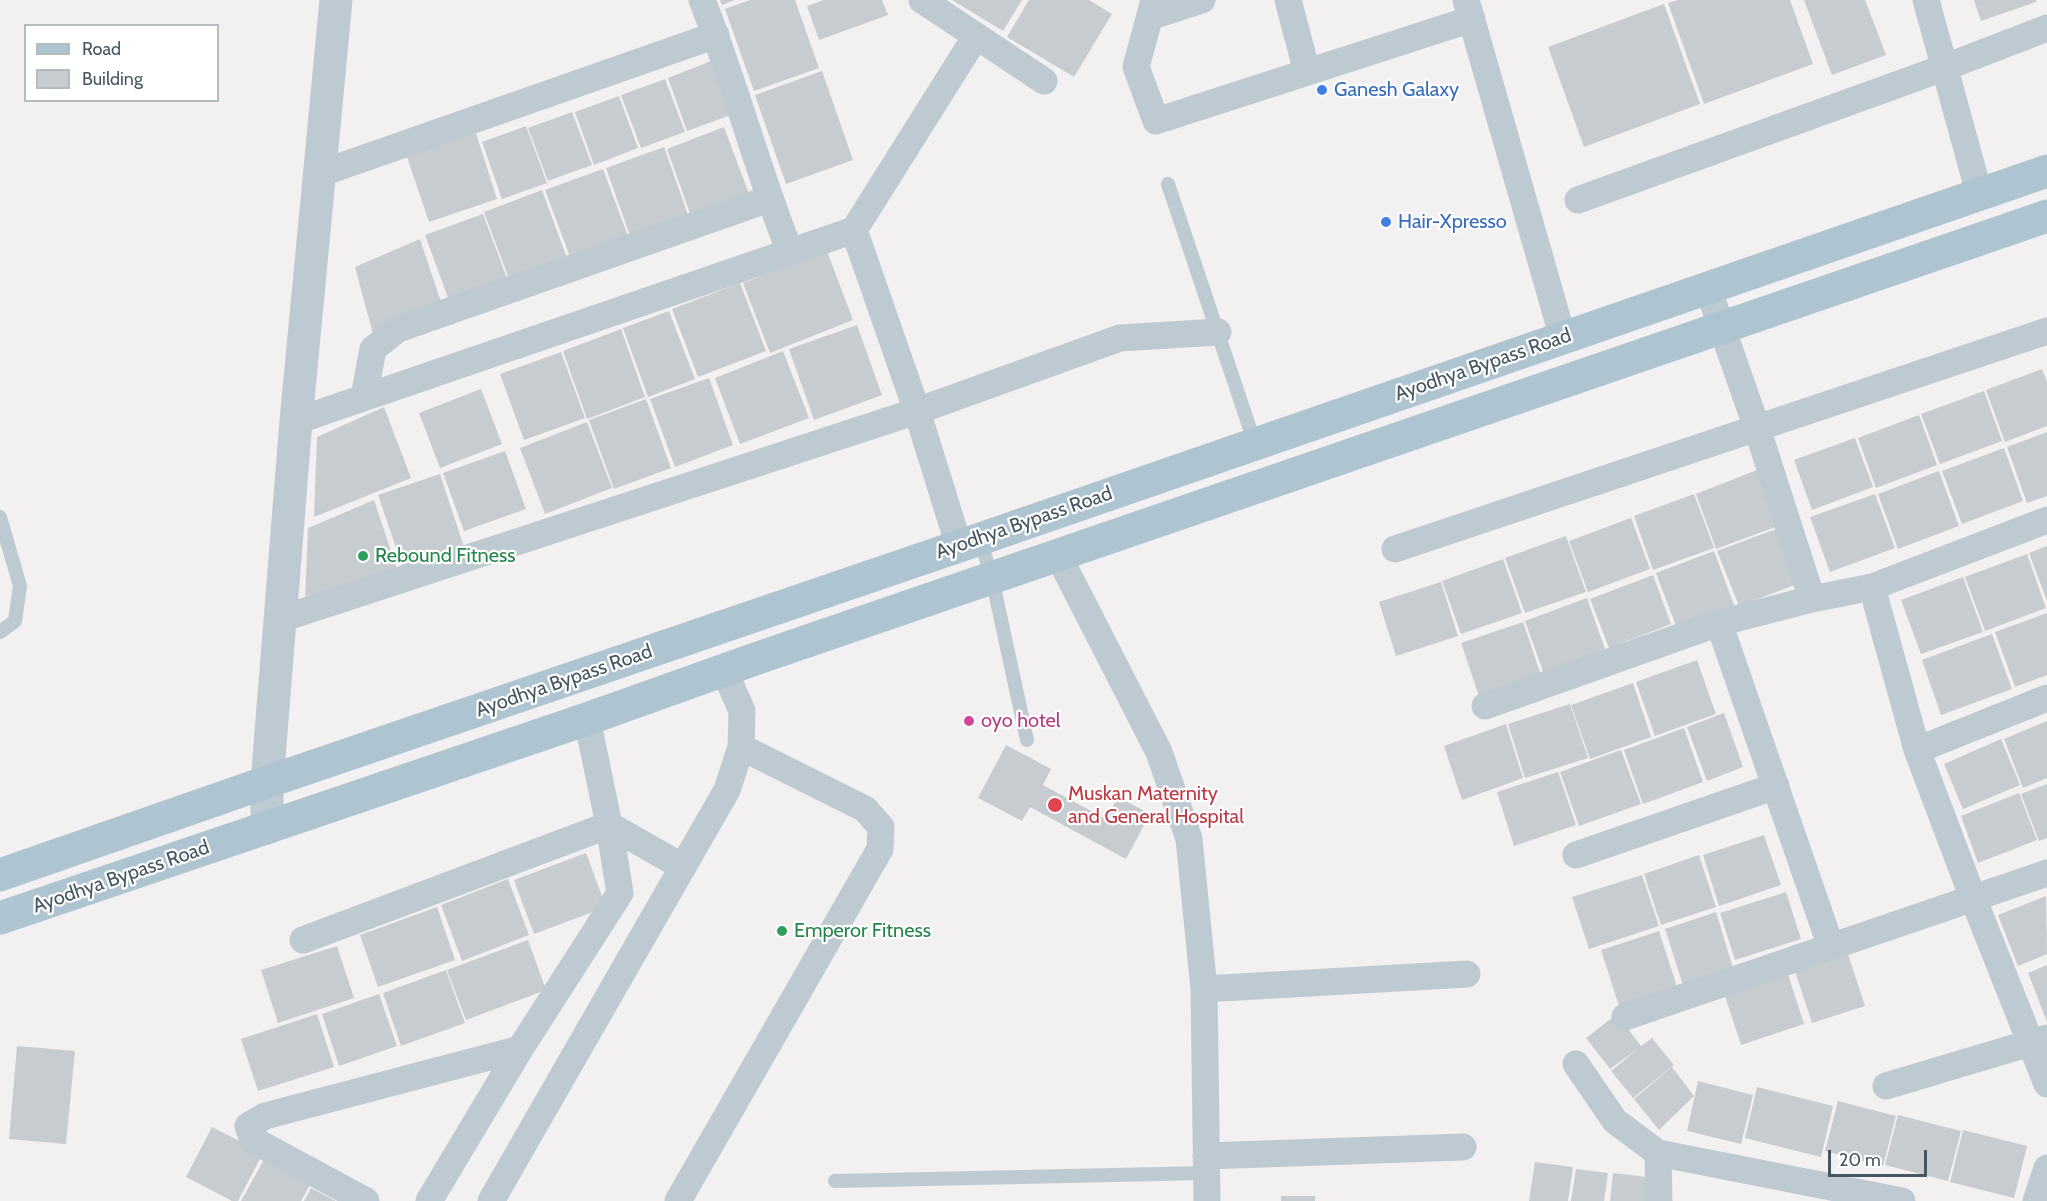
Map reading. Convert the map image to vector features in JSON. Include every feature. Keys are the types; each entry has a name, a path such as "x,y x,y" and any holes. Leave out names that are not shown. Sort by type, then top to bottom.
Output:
{"main road":[{"name":"Ayodhya Bypass Road","path":"0,875 2047,171"},
{"name":"Ayodhya Bypass Road","path":"0,918 587,719 2047,216"}],"street":[{"path":"267,828 267,782 296,421 336,0"},
{"path":"702,0 716,35 769,199 790,252"},
{"path":"922,0 1044,81"},
{"path":"1202,0 1152,9 1136,67 1156,121 1307,72 1469,10 1563,338"},
{"path":"1288,0 1307,72"},
{"path":"1926,0 1979,193"},
{"path":"1578,200 1946,67 2047,28"},
{"path":"319,174 716,35"},
{"path":"296,421 854,230 976,36"},
{"path":"364,397 374,349 398,329 769,199"},
{"path":"854,230 917,411 969,543"},
{"path":"1708,288 1720,328 1757,428 1812,599"},
{"path":"281,619 917,411 1120,338 1218,332"},
{"path":"1395,549 2047,332"},
{"path":"1485,706 1719,623 1812,599 1872,587 2047,520"},
{"path":"1058,555 1159,752 1189,839 1204,989 1207,1201"},
{"path":"1872,587 1917,750 1973,898 2039,1040 2047,1084"},
{"path":"1719,623 1831,946"},
{"path":"490,1201 727,790 741,747 742,711 724,670"},
{"path":"1917,750 2047,698"},
{"path":"429,1201 520,1049 620,893 609,825 587,719"},
{"path":"678,1201 880,849 881,827 864,809 741,747"},
{"path":"1576,855 1776,786"},
{"path":"609,825 683,867"},
{"path":"303,940 609,825"},
{"path":"1624,1017 2047,873"},
{"path":"1204,989 1467,974"},
{"path":"1886,1086 2039,1040"},
{"path":"366,1201 254,1140 248,1126 265,1116 520,1049"},
{"path":"1576,1064 1615,1120 1658,1153 1902,1201"},
{"path":"1206,1164 1463,1147"},
{"path":"1658,1153 1659,1201"},
{"path":"2036,1201 2047,1168"}],"lane":[{"path":"1168,184 1255,444"},
{"path":"0,517 20,586 15,621 0,632"},
{"path":"969,543 992,578 1027,740"},
{"path":"835,1181 1206,1164"}],"building":[{"path":"720,0 735,0 722,5"},
{"path":"750,0 795,0 819,68 754,91 725,9"},
{"path":"824,0 882,0 888,15 819,40 807,6"},
{"path":"952,0 1022,0 1003,31"},
{"path":"1029,0 1089,0 1112,14 1074,77 1007,37"},
{"path":"1678,0 1790,0 1813,64 1704,104 1668,3"},
{"path":"1804,0 1865,0 1886,55 1832,75"},
{"path":"1974,0 2036,0 2036,2 1981,21"},
{"path":"1664,4 1700,104 1584,147 1548,47"},
{"path":"711,61 731,115 687,131 668,78"},
{"path":"822,71 853,160 786,184 755,95"},
{"path":"665,79 685,132 641,148 621,95"},
{"path":"619,96 638,148 594,165 575,112"},
{"path":"572,112 592,165 548,181 528,128"},
{"path":"526,126 547,183 502,199 482,142"},
{"path":"724,127 749,194 691,216 667,149"},
{"path":"476,133 497,199 429,222 407,157"},
{"path":"664,147 688,215 630,236 606,168"},
{"path":"603,169 628,236 570,257 545,190"},
{"path":"542,190 567,258 509,279 484,212"},
{"path":"483,214 508,281 450,303 425,235"},
{"path":"420,239 443,308 373,334 355,267"},
{"path":"827,251 853,320 770,353 743,283"},
{"path":"740,283 766,351 698,377 672,309"},
{"path":"669,311 695,379 648,397 623,328"},
{"path":"857,325 882,395 814,420 789,349"},
{"path":"621,329 645,397 587,419 563,351"},
{"path":"783,351 809,418 740,444 715,378"},
{"path":"561,352 585,418 524,440 500,374"},
{"path":"2042,369 2047,382 2047,426 2005,442 1986,390"},
{"path":"709,378 733,445 675,467 650,399"},
{"path":"481,389 502,444 440,468 419,413"},
{"path":"1984,391 2002,441 1940,464 1921,414"},
{"path":"646,399 671,468 614,489 589,420"},
{"path":"384,407 411,478 314,517 317,437"},
{"path":"1919,415 1937,465 1876,488 1858,438"},
{"path":"587,422 612,488 545,514 520,448"},
{"path":"2047,432 2047,496 2027,503 2007,447"},
{"path":"1855,438 1873,487 1812,510 1794,460"},
{"path":"2004,448 2023,501 1962,524 1942,471"},
{"path":"505,451 526,509 464,531 443,473"},
{"path":"1757,470 1778,526 1716,549 1696,494"},
{"path":"1939,471 1959,526 1898,549 1878,494"},
{"path":"440,474 464,547 403,568 378,495"},
{"path":"1694,494 1714,548 1653,570 1634,516"},
{"path":"1875,494 1895,548 1830,572 1810,517"},
{"path":"374,500 397,569 305,600 308,528"},
{"path":"1631,518 1650,569 1588,592 1569,541"},
{"path":"1776,529 1797,584 1739,606 1717,551"},
{"path":"1566,536 1586,592 1525,613 1505,558"},
{"path":"2047,546 2047,601 2029,553"},
{"path":"1714,551 1734,605 1676,626 1656,573"},
{"path":"2027,554 2046,608 1985,631 1965,577"},
{"path":"1503,559 1522,613 1461,634 1442,581"},
{"path":"1653,575 1671,624 1609,648 1590,599"},
{"path":"1963,577 1983,632 1921,654 1901,600"},
{"path":"1441,582 1458,636 1396,656 1379,602"},
{"path":"1587,598 1606,652 1544,674 1525,621"},
{"path":"2047,613 2047,675 2015,687 1995,632"},
{"path":"1523,622 1541,675 1479,696 1461,643"},
{"path":"1992,634 2012,689 1941,715 1922,660"},
{"path":"1697,660 1716,714 1655,736 1636,682"},
{"path":"1633,683 1651,737 1590,759 1571,705"},
{"path":"1570,704 1588,758 1525,778 1508,724"},
{"path":"1724,713 1743,767 1707,781 1687,727"},
{"path":"2047,721 2047,778 2023,788 2004,739"},
{"path":"1506,724 1523,778 1462,800 1444,746"},
{"path":"1684,728 1703,782 1643,804 1624,750"},
{"path":"2001,739 2020,785 1963,809 1944,764"},
{"path":"1006,745 1051,769 1043,785 1106,819 1118,797 1150,814 1126,859 1030,807 1022,821 978,798"},
{"path":"1621,750 1641,804 1579,826 1560,772"},
{"path":"1558,772 1576,825 1514,846 1497,792"},
{"path":"2047,784 2047,838 2039,841 2021,794"},
{"path":"2019,793 2037,840 1978,863 1961,816"},
{"path":"1764,835 1781,885 1719,906 1703,855"},
{"path":"586,853 606,907 534,934 514,880"},
{"path":"1699,855 1716,907 1661,925 1644,874"},
{"path":"1642,875 1659,926 1589,949 1572,897"},
{"path":"508,879 529,935 462,961 441,905"},
{"path":"1786,892 1801,939 1735,960 1720,913"},
{"path":"2046,896 2047,954 2018,966 1998,915"},
{"path":"437,907 455,960 378,987 360,935"},
{"path":"1716,912 1734,971 1684,988 1665,929"},
{"path":"1659,931 1678,990 1620,1009 1601,950"},
{"path":"528,940 546,990 466,1020 447,970"},
{"path":"337,946 354,998 278,1023 261,970"},
{"path":"1848,954 1865,1006 1812,1023 1795,971"},
{"path":"2047,965 2047,1022 2028,973"},
{"path":"446,970 465,1023 401,1046 383,993"},
{"path":"1788,974 1804,1024 1741,1045 1725,996"},
{"path":"379,994 397,1046 339,1066 322,1014"},
{"path":"317,1014 334,1067 258,1091 241,1039"},
{"path":"1617,1014 1641,1046 1652,1038 1674,1065 1633,1098 1611,1071 1639,1048 1610,1069 1586,1038"},
{"path":"17,1046 75,1051 66,1144 9,1139"},
{"path":"1672,1067 1694,1096 1659,1130 1634,1099"},
{"path":"1698,1081 1753,1095 1741,1144 1687,1131"},
{"path":"1757,1087 1833,1106 1821,1157 1745,1138"},
{"path":"1838,1101 1896,1116 1883,1166 1825,1151"},
{"path":"1898,1115 1961,1131 1948,1181 1885,1165"},
{"path":"212,1127 263,1153 238,1201 232,1201 186,1177"},
{"path":"1963,1130 2027,1146 2014,1198 1950,1182"},
{"path":"265,1158 311,1183 301,1201 241,1201"},
{"path":"1535,1162 1573,1167 1568,1201 1529,1201"},
{"path":"1576,1169 1608,1173 1604,1201 1571,1201"},
{"path":"1613,1173 1655,1178 1652,1201 1610,1201"},
{"path":"311,1188 336,1201 304,1201"},
{"path":"1281,1196 1315,1196 1315,1201 1281,1201"}],"place":[{"name":"Ganesh Galaxy","path":"1322,90"},
{"name":"Hair-Xpresso","path":"1386,222"},
{"name":"Rebound Fitness","path":"363,556"},
{"name":"oyo hotel","path":"969,721"},
{"name":"Muskan Maternity and General Hospital","path":"1055,805"},
{"name":"Emperor Fitness","path":"782,931"}]}
